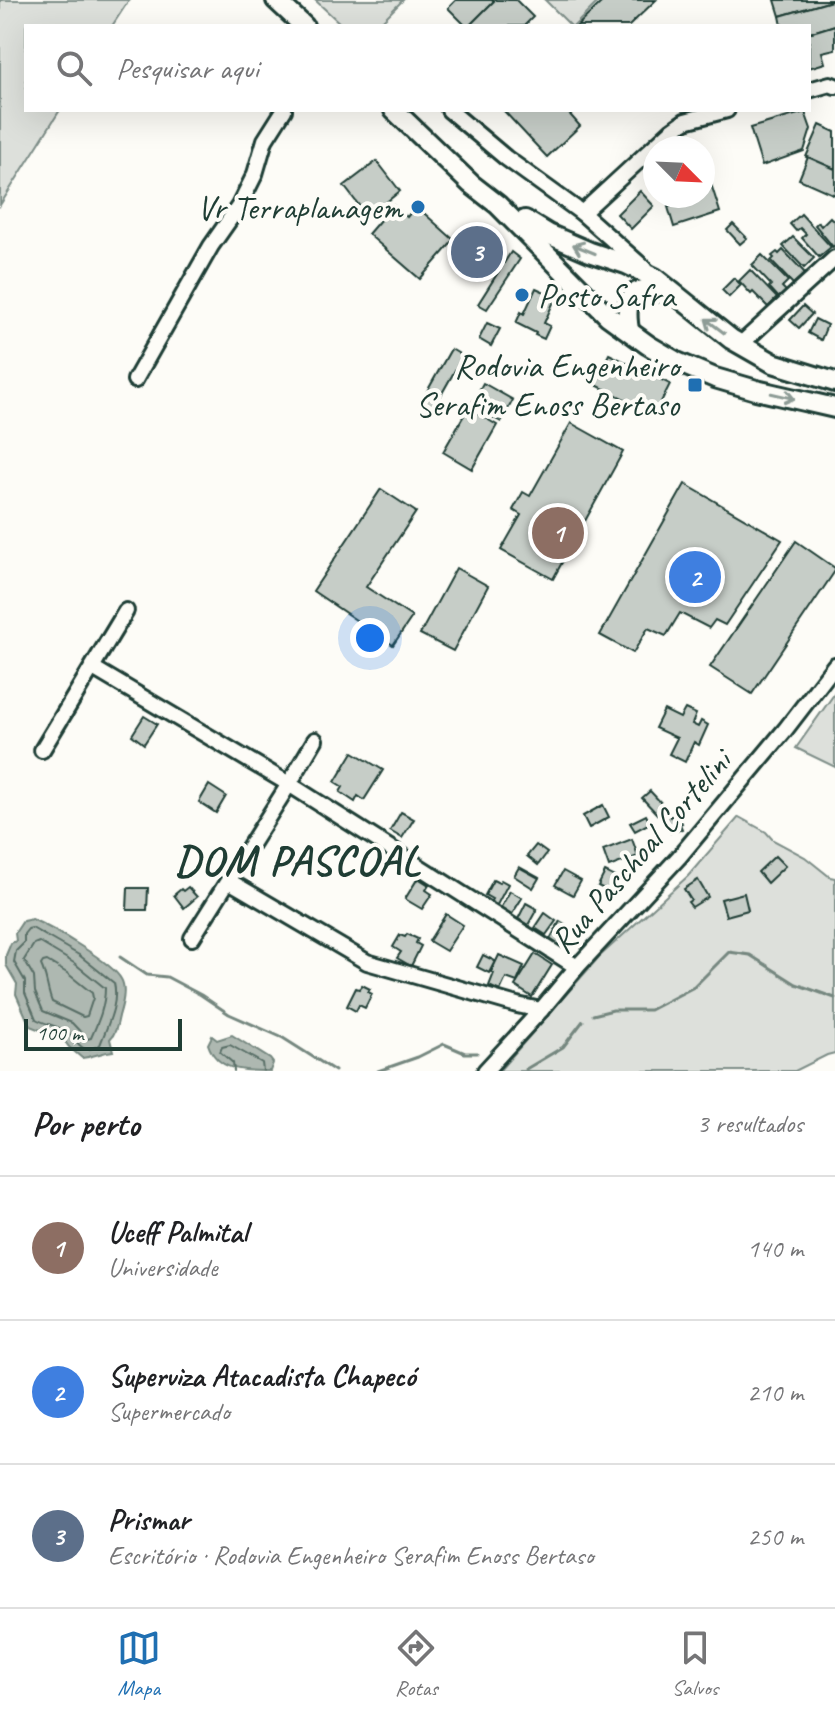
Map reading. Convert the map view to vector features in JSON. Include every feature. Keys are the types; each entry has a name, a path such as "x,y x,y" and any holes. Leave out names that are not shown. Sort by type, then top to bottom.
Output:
{"main road":[{"path":"276,0 302,24"},
{"path":"396,112 471,184 498,205 608,316 648,345 677,362 731,383 835,408"},
{"path":"498,205 548,234 655,278 741,344 773,363 835,382"},
{"path":"629,330 629,305 634,293 641,288 677,297"}],"street":[{"path":"811,89 830,84 835,86"},
{"path":"135,380 211,246 239,206 255,174 265,140 283,112"},
{"path":"451,112 506,158 582,213 655,278"},
{"path":"582,213 671,131 685,121 719,112"},
{"path":"741,344 833,264"},
{"path":"42,750 126,611"},
{"name":"Rua Paschoal Cortelini","path":"485,1071 679,857 779,738 835,665"},
{"path":"93,668 289,784 577,967"},
{"path":"192,938 315,740"},
{"path":"229,881 367,962 541,1010"}],"shaded area":[{"path":"0,0 129,0 113,24 24,24 24,112 59,112 0,205"},
{"path":"315,0 403,0 379,24 341,24"},
{"path":"545,0 600,0 576,24 569,24"},
{"path":"835,693 835,767 796,748"},
{"path":"739,817 835,878 835,1053 795,1071 499,1071 599,957 688,876"}],"water":[{"path":"32,919 94,955 121,979 123,998 116,1029 110,1039 113,1051 82,1058 63,1039 30,1026 16,994 17,984 6,965 6,955 11,943 16,941 15,933 23,921"},
{"path":"232,1035 270,1059 273,1063 270,1071 241,1070 218,1060 208,1044 212,1036 217,1040"}],"building":[{"path":"456,0 495,0 471,24 464,24 448,8"},
{"path":"495,0 516,0 533,17 526,24 471,24"},
{"path":"604,0 656,0 631,24 579,24"},
{"path":"775,0 835,0 780,16"},
{"path":"835,0 835,25 811,32 811,24 782,24 780,16"},
{"path":"835,25 835,49 822,52 825,63 811,67 811,32"},
{"path":"505,112 568,112 580,126 547,157"},
{"path":"805,112 811,129 804,151 762,166 750,128"},
{"path":"820,125 835,132 835,169 806,157"},
{"path":"808,157 835,169 835,195 799,179"},
{"path":"377,161 400,191 368,217 344,186"},
{"path":"640,191 643,208 652,208 631,229 617,214"},
{"path":"715,196 720,212 674,227 668,208 715,208"},
{"path":"393,205 407,217 416,206 454,240 420,279 368,234"},
{"path":"801,214 831,247 819,257 802,238 806,234 800,228 796,231 790,224"},
{"path":"830,217 835,222 833,247 815,225 818,222 821,226"},
{"path":"733,224 747,238 740,244 727,230"},
{"path":"793,237 814,258 804,268 783,246"},
{"path":"480,239 493,251 480,265 467,253"},
{"path":"783,250 805,273 793,284 771,261 772,256"},
{"path":"511,252 520,259 487,309 478,304"},
{"path":"762,255 788,281 782,287 786,291 779,298 752,265"},
{"path":"750,270 777,298 768,307 739,281"},
{"path":"734,278 741,285 729,297 722,290"},
{"path":"536,288 556,297 544,323 550,326 544,339 516,323 521,312 524,314"},
{"path":"803,306 812,314 799,328 790,320"},
{"path":"815,319 827,325 821,340 808,333"},
{"path":"487,323 500,329 491,346 479,339"},
{"path":"451,349 463,356 432,411 420,404"},
{"path":"609,354 670,384 655,414 594,384"},
{"path":"483,383 513,400 501,422 471,405"},
{"path":"468,408 497,425 472,469 443,452"},
{"path":"571,423 623,452 553,579 501,550 521,515 513,510 523,492 530,496"},
{"path":"685,484 782,540 725,625 715,620 709,628 680,613 666,636 648,628 633,653 600,635"},
{"path":"381,489 416,512 366,587 412,617 393,645 313,591"},
{"path":"796,541 835,571 752,694 710,667"},
{"path":"456,568 488,586 453,651 420,634"},
{"path":"685,709 696,714 692,724 698,727 701,721 708,725 699,745 694,742 685,762 669,754 677,738 655,728 664,710 680,718"},
{"path":"144,716 157,724 144,744 132,735"},
{"path":"353,752 383,770 364,800 358,796 355,802 340,792 343,787 335,782"},
{"path":"209,785 226,796 216,813 199,802"},
{"path":"650,791 665,807 657,814 642,798"},
{"path":"603,805 609,817 589,828 583,816"},
{"path":"401,812 414,819 402,838 390,831"},
{"path":"669,813 670,817 675,814 679,817 682,829 671,833 660,816"},
{"path":"646,815 650,823 635,831 630,823"},
{"path":"632,839 638,856 609,867 603,850"},
{"path":"536,845 547,853 538,865 527,856"},
{"path":"775,856 785,866 767,883 758,872"},
{"path":"519,867 539,878 533,888 514,876"},
{"path":"563,871 581,881 573,895 555,885"},
{"path":"605,872 619,879 612,893 598,886"},
{"path":"418,878 429,885 426,890 432,894 422,909 405,899"},
{"path":"493,880 508,884 497,905 485,895"},
{"path":"698,880 708,897 692,907 684,889"},
{"path":"188,887 197,897 184,908 174,895"},
{"path":"128,888 148,888 147,910 127,910"},
{"path":"510,891 522,898 512,914 501,907"},
{"path":"744,893 748,910 726,916 721,899"},
{"path":"526,903 537,909 528,925 518,919"},
{"path":"545,913 556,921 546,935 535,928"},
{"path":"446,914 463,925 446,951 429,941"},
{"path":"560,921 575,930 563,949 549,941"},
{"path":"407,934 418,939 416,943 421,946 411,966 397,958 401,952 393,947 400,935 405,937"},
{"path":"535,954 552,965 532,997 515,986"},
{"path":"483,955 495,961 489,973 477,967"},
{"path":"499,955 524,966 517,982 506,978 500,991 489,986"},
{"path":"362,985 372,994 365,1008 359,1005 356,1011 347,1006 356,988"}],"waterway":[{"path":"593,1015 613,1010 650,1010 694,987 729,952 750,955 796,984 835,998"},
{"path":"120,957 147,975 167,977 229,1014 283,1038 335,1071"},
{"path":"526,1069 563,1047 583,1021"},
{"path":"378,1071 444,1044 465,1053 477,1053"}],"place":[{"name":"Vr Terraplanagem","path":"418,207"},
{"name":"Prismar","path":"477,252"},
{"name":"Posto Safra","path":"522,295"},
{"name":"Rodovia Engenheiro Serafim Enoss Bertaso","path":"695,385"},
{"name":"Uceff Palmital","path":"558,533"},
{"name":"Superviza Atacadista Chapecó","path":"695,577"}],"district":[{"name":"DOM PASCOAL","path":"298,859"}]}
